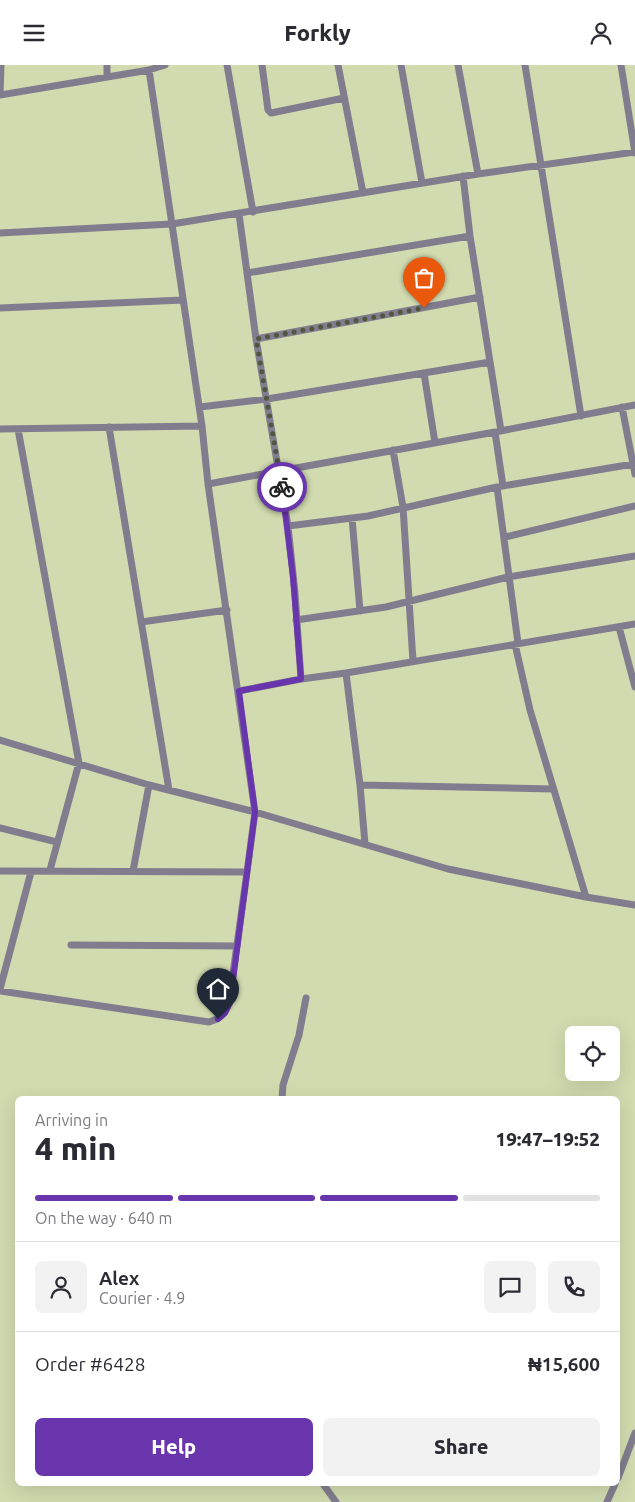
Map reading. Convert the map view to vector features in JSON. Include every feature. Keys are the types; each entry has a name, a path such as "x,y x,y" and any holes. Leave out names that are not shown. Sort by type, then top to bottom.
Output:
{"street":[{"path":"1,65 0,95 149,70 165,65"},
{"path":"107,65 107,77"},
{"path":"227,65 252,212"},
{"path":"262,65 268,109 271,113 344,98"},
{"path":"338,65 363,193"},
{"path":"401,65 422,183"},
{"path":"458,65 478,174"},
{"path":"525,65 581,416"},
{"path":"0,233 172,224 462,176 635,153 632,108 621,65"},
{"path":"32,871 0,990 209,1022 218,1019 225,1013 230,1003 255,812 208,484 200,407 149,70"},
{"path":"462,176 490,362 498,432 500,487 508,577 516,644 530,710 586,897"},
{"path":"239,214 256,339 288,526 301,679"},
{"path":"247,273 470,236"},
{"path":"256,339 480,297"},
{"path":"0,307 183,300"},
{"path":"200,407 267,399 490,362"},
{"path":"424,373 435,443"},
{"path":"208,484 498,432 635,405"},
{"path":"622,407 635,474"},
{"path":"0,429 202,426"},
{"path":"110,427 168,790"},
{"path":"18,429 79,763 50,870"},
{"path":"393,450 403,507 414,661"},
{"path":"288,526 352,518 500,487 633,464"},
{"path":"505,537 635,506"},
{"path":"352,518 360,611"},
{"path":"296,620 386,607 508,577 635,556"},
{"path":"141,622 227,610"},
{"path":"239,691 635,624"},
{"path":"618,627 635,687"},
{"path":"346,673 360,785 365,845"},
{"path":"0,740 148,785 255,812 448,869 635,905"},
{"path":"133,871 148,785"},
{"path":"360,785 553,789"},
{"path":"0,828 57,842"},
{"path":"0,871 247,872"},
{"path":"71,945 237,946"},
{"path":"282,1096 286,1071 299,1035 306,998"},
{"path":"620,1473 635,1433"},
{"path":"324,1486 336,1502"},
{"path":"607,1502 614,1486"}],"way so far":[{"path":"282,487 256,339 424,308"}],"route":[{"path":"218,1019 225,1013 230,1003 255,812 239,691 301,679 295,593 282,487"}]}
